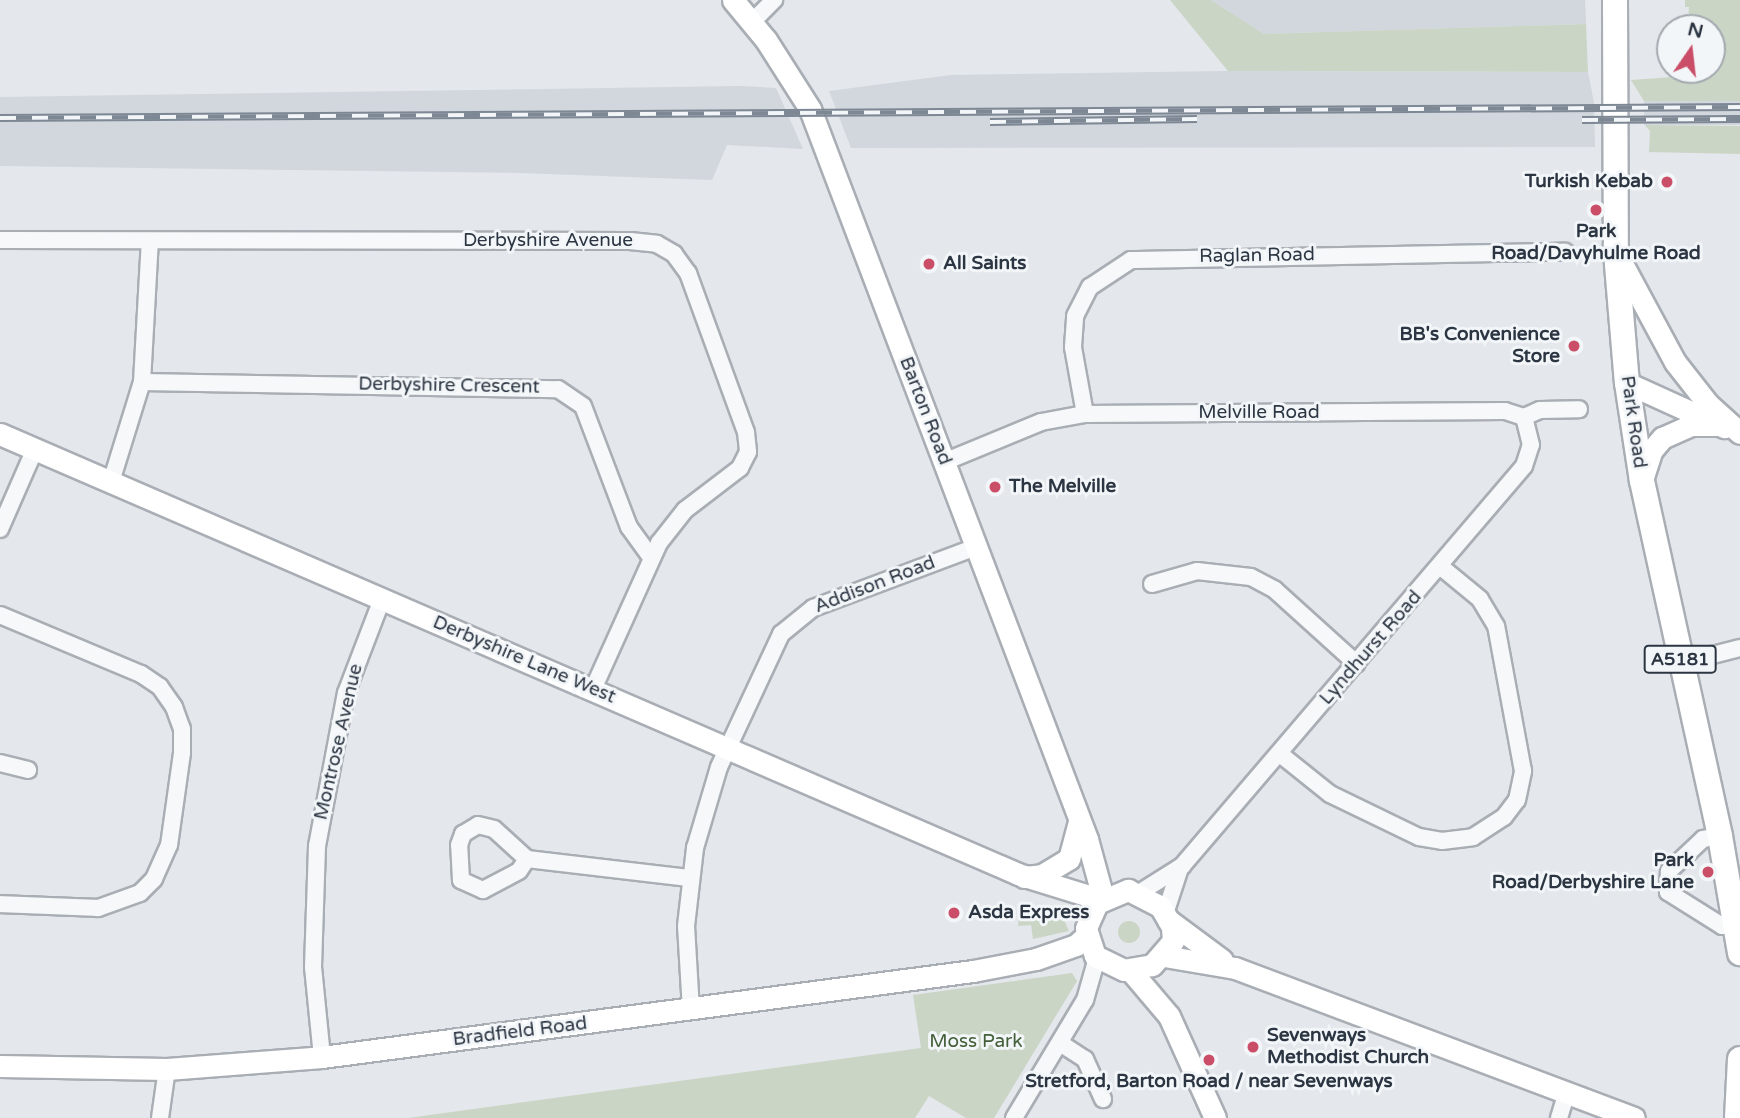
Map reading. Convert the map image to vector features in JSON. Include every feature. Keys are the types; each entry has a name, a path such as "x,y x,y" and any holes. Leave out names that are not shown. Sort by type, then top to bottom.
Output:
{"main road":[{"name":"Park Road","path":"1615,0 1616,253 1627,383 1642,481 1720,836 1740,953"},
{"path":"1737,1118 1740,1059"}],"street":[{"name":"Barton Road","path":"733,0 810,109 1083,830 1102,899"},
{"path":"751,23 774,0"},
{"name":"Derbyshire Avenue","path":"0,240 631,241 666,248 688,273 749,446 740,468 685,510 651,557 593,689"},
{"path":"111,482 142,382 150,241"},
{"name":"Raglan Road","path":"1085,414 1073,347 1076,316 1090,287 1131,260 1565,252"},
{"path":"1616,253 1663,345 1690,383 1740,434"},
{"name":"Derbyshire Crescent","path":"142,382 538,387 570,393 587,415 629,527 651,557"},
{"path":"1627,383 1740,434"},
{"name":"Melville Road","path":"944,462 1041,422 1085,414 1505,411 1524,417 1540,410 1579,409"},
{"name":"Lyndhurst Road","path":"1133,892 1182,866 1441,567 1524,466 1531,445 1524,417"},
{"path":"1642,481 1652,450 1662,438 1691,425 1718,425"},
{"name":"Derbyshire Lane West","path":"0,434 1024,877 1048,887 1102,899"},
{"path":"0,528 35,449"},
{"name":"Addison Road","path":"691,1010 686,954 689,878 706,805 727,749 774,646 791,622 813,608 976,547"},
{"path":"1280,754 1340,800 1419,836 1442,841 1473,837 1504,817 1517,800 1523,771 1496,626 1480,599 1441,567"},
{"path":"1152,584 1197,571 1251,577 1275,590 1357,664"},
{"name":"Montrose Avenue","path":"322,1057 313,967 317,846 327,776 346,693 382,599"},
{"path":"0,615 141,674 160,687 174,707 182,729 182,753 169,845 155,879 140,893 98,908 0,904"},
{"path":"1681,663 1740,648"},
{"path":"0,763 28,770"},
{"path":"527,859 519,871 490,889 475,889 461,880 459,845 470,828 486,826 519,848 527,859 689,878"},
{"name":"Barton Road","path":"1083,830 1133,892"},
{"path":"1024,877 1042,875 1065,863 1083,830"},
{"path":"1720,836 1700,841 1669,871 1668,892 1739,937"},
{"name":"Lyndhurst Road","path":"1166,917 1182,866"},
{"name":"Derbyshire Lane West","path":"1048,887 1078,911 1087,931"},
{"path":"1014,1118 1085,1000 1096,957 1087,931 1090,913 1102,899 1133,892 1166,917 1184,936 1235,968 1566,1095 1634,1118"},
{"path":"1166,917 1173,941 1161,958 1169,1016 1215,1118"},
{"name":"Bradfield Road","path":"1036,959 1076,944 1087,931"},
{"path":"1096,957 1124,970 1169,1016"},
{"name":"Bradfield Road","path":"0,1066 167,1069 322,1057 691,1010 1036,959 1096,957"},
{"path":"1085,1000 1124,970 1161,958 1235,968"},
{"path":"1060,1043 1085,1059 1103,1099"},
{"path":"160,1118 167,1069"},
{"path":"1559,1118 1566,1095"}],"shaded area":[{"path":"1211,0 1585,0 1586,24 1264,34"},
{"path":"1228,71 1588,72 1594,103 1595,147 851,148 829,91 951,75"},
{"path":"740,86 776,88 803,149 727,145 712,180 521,173 0,166 0,97"},
{"path":"1644,101 1740,101 1740,125 1644,125"}],"green space":[{"path":"1170,0 1211,0 1264,34 1586,24 1588,72 1228,71"},
{"path":"1685,0 1740,0 1740,101 1644,101 1631,80 1656,78 1656,84 1726,84 1726,14 1689,14 1689,7 1685,7"},
{"path":"1645,125 1740,126 1740,154 1649,152 1650,131"},
{"path":"1021,903 1065,922 1069,931 1033,939 1031,925 1018,926"},
{"path":"1129,921 1137,924 1140,932 1137,940 1129,943 1121,940 1118,932 1121,924"},
{"name":"Moss Park","path":"1072,973 1077,981 994,1118 966,1118 929,1096 915,1118 408,1118 921,1048 913,995"}],"railway":[{"path":"0,118 1740,107"},
{"path":"990,122 1197,119"},
{"path":"1582,120 1740,119"}],"place":[{"name":"Turkish Kebab","path":"1667,182"},
{"name":"Park Road/Davyhulme Road","path":"1596,210"},
{"name":"All Saints","path":"929,264"},
{"name":"BB's Convenience Store","path":"1574,346"},
{"name":"The Melville","path":"995,487"},
{"name":"Park Road/Derbyshire Lane","path":"1708,872"},
{"name":"Asda Express","path":"954,913"},
{"name":"Sevenways Methodist Church","path":"1253,1047"},
{"name":"Stretford, Barton Road / near Sevenways","path":"1209,1060"}]}
